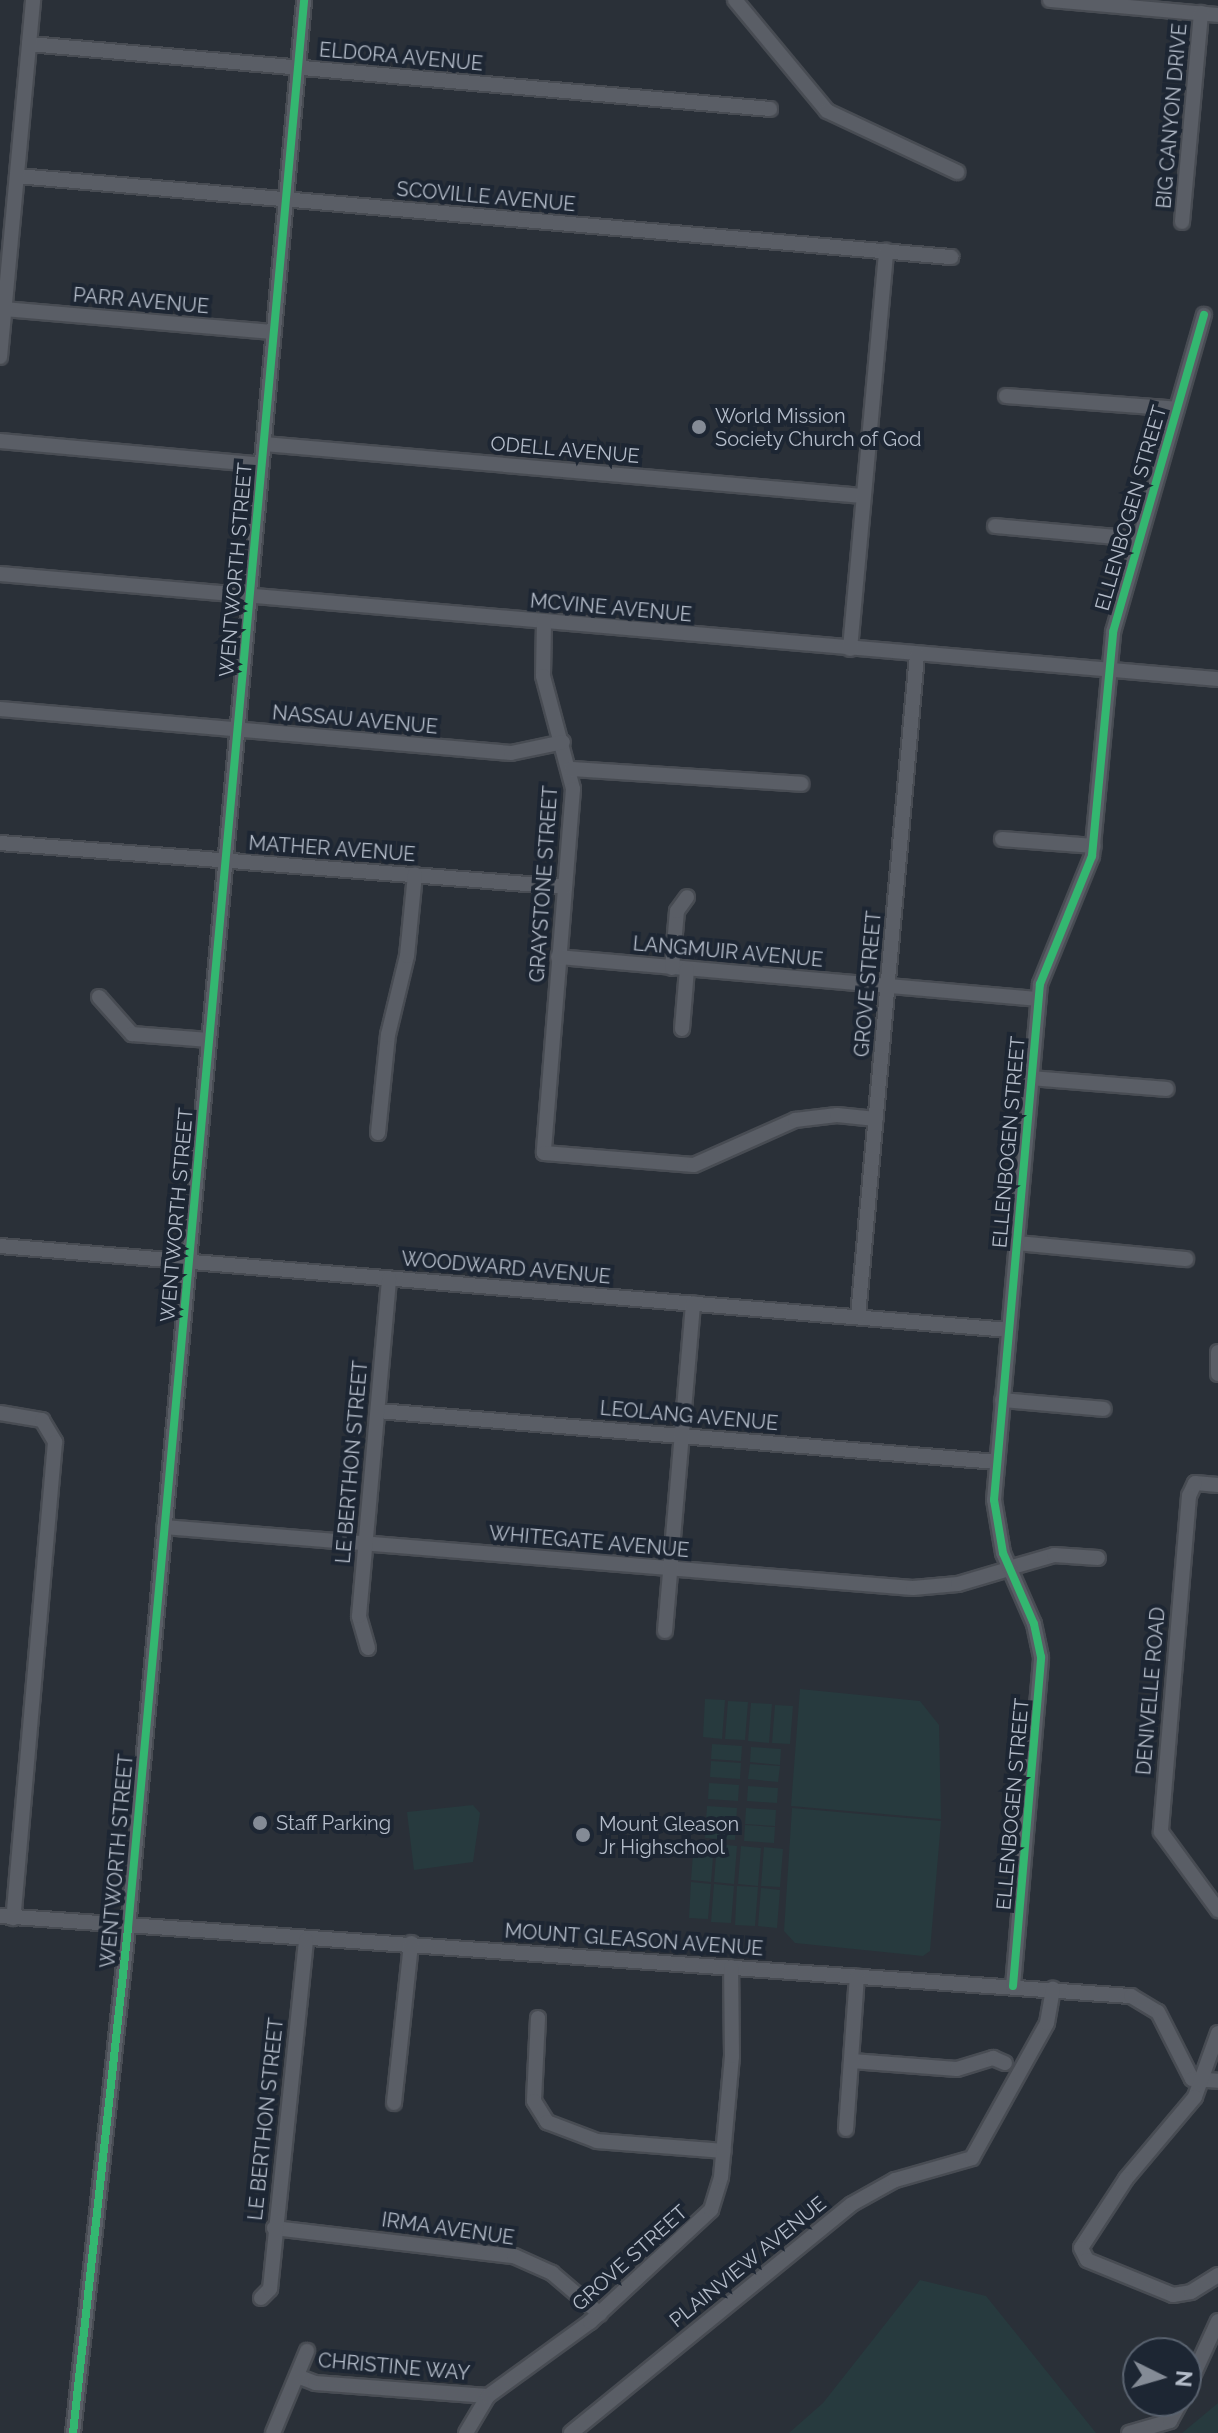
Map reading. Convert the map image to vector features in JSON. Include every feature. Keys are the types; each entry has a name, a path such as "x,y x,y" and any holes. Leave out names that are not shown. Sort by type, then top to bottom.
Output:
{"street":[{"path":"0,357 33,0"},
{"name":"WENTWORTH STREET","path":"73,2433 128,1928 304,0"},
{"path":"735,0 827,111 957,172"},
{"path":"1050,0 1218,15"},
{"name":"BIG CANYON DRIVE","path":"1182,222 1201,13"},
{"name":"ELDORA AVENUE","path":"29,44 770,109"},
{"name":"SCOVILLE AVENUE","path":"17,176 951,257"},
{"path":"850,649 886,251"},
{"name":"PARR AVENUE","path":"4,309 274,332"},
{"name":"ELLENBOGEN STREET","path":"1013,1986 1041,1657 1034,1624 1009,1568 995,1516 1002,1400 1038,999 1048,956 1085,880 1094,846 1114,624 1204,315"},
{"path":"1006,396 1177,409"},
{"path":"0,441 262,465"},
{"name":"ODELL AVENUE","path":"264,444 863,496"},
{"path":"995,526 1139,539"},
{"name":"MCVINE AVENUE","path":"0,574 1218,679"},
{"name":"GRAYSTONE STREET","path":"544,623 543,676 571,769 544,1153 694,1165 795,1120 837,1115 876,1119"},
{"name":"GROVE STREET","path":"858,1316 917,655"},
{"name":"NASSAU AVENUE","path":"0,709 511,753 563,742"},
{"path":"571,769 802,784"},
{"path":"1002,839 1094,846"},
{"name":"MATHER AVENUE","path":"0,843 565,887"},
{"path":"378,1133 388,1035 407,956 415,874"},
{"path":"682,1029 677,911 687,897"},
{"name":"LANGMUIR AVENUE","path":"558,957 1038,999"},
{"path":"99,997 132,1034 209,1040"},
{"path":"1031,1078 1167,1089"},
{"path":"1016,1243 1186,1259"},
{"name":"WOODWARD AVENUE","path":"0,1246 1009,1330"},
{"name":"LE BERTHON STREET","path":"368,1648 359,1616 389,1278"},
{"path":"665,1631 693,1303"},
{"path":"1218,1352 1218,1374"},
{"path":"1002,1400 1104,1409"},
{"name":"LEOLANG AVENUE","path":"378,1411 997,1462"},
{"path":"0,1413 37,1417 50,1427 55,1442 7,1917"},
{"name":"DENIVELLE ROAD","path":"1218,1485 1195,1483 1190,1489 1161,1832 1218,1910"},
{"name":"WHITEGATE AVENUE","path":"164,1527 913,1588 958,1584 1054,1555 1098,1558"},
{"name":"MOUNT GLEASON AVENUE","path":"7,1917 128,1928 306,1940 411,1943 1013,1986 1148,2002 1164,2021 1185,2069 1201,2083"},
{"name":"LE BERTHON STREET","path":"261,2298 270,2289 306,1940"},
{"path":"394,2103 411,1943"},
{"name":"GROVE STREET","path":"466,2433 488,2396 600,2314 706,2217 720,2188 724,2151 733,2042 731,1967"},
{"path":"846,2129 857,1976"},
{"name":"PLAINVIEW AVENUE","path":"571,2433 818,2227 879,2187 972,2158 1047,2023 1053,1989"},
{"path":"538,2018 534,2101 547,2122 597,2141 724,2151"},
{"path":"1218,2033 1201,2083 1189,2105 1126,2179 1081,2248 1087,2260 1173,2295 1191,2292 1218,2275"},
{"path":"852,2061 957,2069 993,2058 1005,2063"},
{"path":"1201,2083 1218,2081"},
{"name":"IRMA AVENUE","path":"274,2228 514,2256 552,2273 600,2314"},
{"path":"1202,2356 1218,2321"},
{"path":"273,2433 307,2351"},
{"name":"CHRISTINE WAY","path":"297,2376 315,2383 488,2396"},
{"path":"1129,2433 1170,2421 1172,2417"}],"green space":[{"path":"800,1689 920,1701 939,1725 941,1819 791,1806"},
{"path":"705,1699 725,1700 722,1739 703,1737"},
{"path":"728,1701 748,1702 745,1740 725,1739"},
{"path":"751,1703 772,1704 769,1743 748,1741"},
{"path":"775,1705 793,1706 790,1744 772,1743"},
{"path":"712,1744 742,1746 741,1761 711,1759"},
{"path":"751,1747 781,1749 780,1765 750,1762"},
{"path":"711,1761 741,1763 740,1779 710,1777"},
{"path":"750,1764 780,1766 778,1782 748,1779"},
{"path":"709,1783 739,1785 738,1801 708,1799"},
{"path":"748,1786 778,1788 777,1803 747,1801"},
{"path":"473,1805 480,1813 473,1862 414,1870 407,1812"},
{"path":"707,1806 737,1808 736,1823 706,1821"},
{"path":"746,1808 776,1810 775,1826 745,1824"},
{"path":"792,1808 941,1821 930,1951 923,1956 795,1943 784,1931"},
{"path":"706,1822 736,1825 735,1840 705,1838"},
{"path":"745,1825 775,1827 774,1843 744,1841"},
{"path":"694,1842 714,1844 711,1882 691,1880"},
{"path":"717,1844 737,1846 734,1884 714,1882"},
{"path":"741,1846 761,1848 758,1886 738,1884"},
{"path":"764,1847 783,1849 780,1887 761,1886"},
{"path":"691,1882 711,1884 708,1919 689,1918"},
{"path":"714,1884 734,1886 731,1923 711,1922"},
{"path":"737,1886 758,1887 755,1926 735,1925"},
{"path":"761,1888 780,1890 777,1928 758,1926"},
{"path":"920,2280 986,2296 1096,2433 789,2433 823,2403"},
{"path":"1218,2403 1218,2433 1182,2433 1202,2417"}],"cycle path":[{"path":"73,2433 128,1928 304,0"},
{"path":"1013,1986 1041,1657 1034,1624 1003,1553 994,1500 1040,984 1092,856 1113,632 1204,315"}],"place":[{"name":"World Mission Society Church of God","path":"699,427"},
{"name":"Staff Parking","path":"260,1823"},
{"name":"Mount Gleason Jr Highschool","path":"583,1835"}]}
